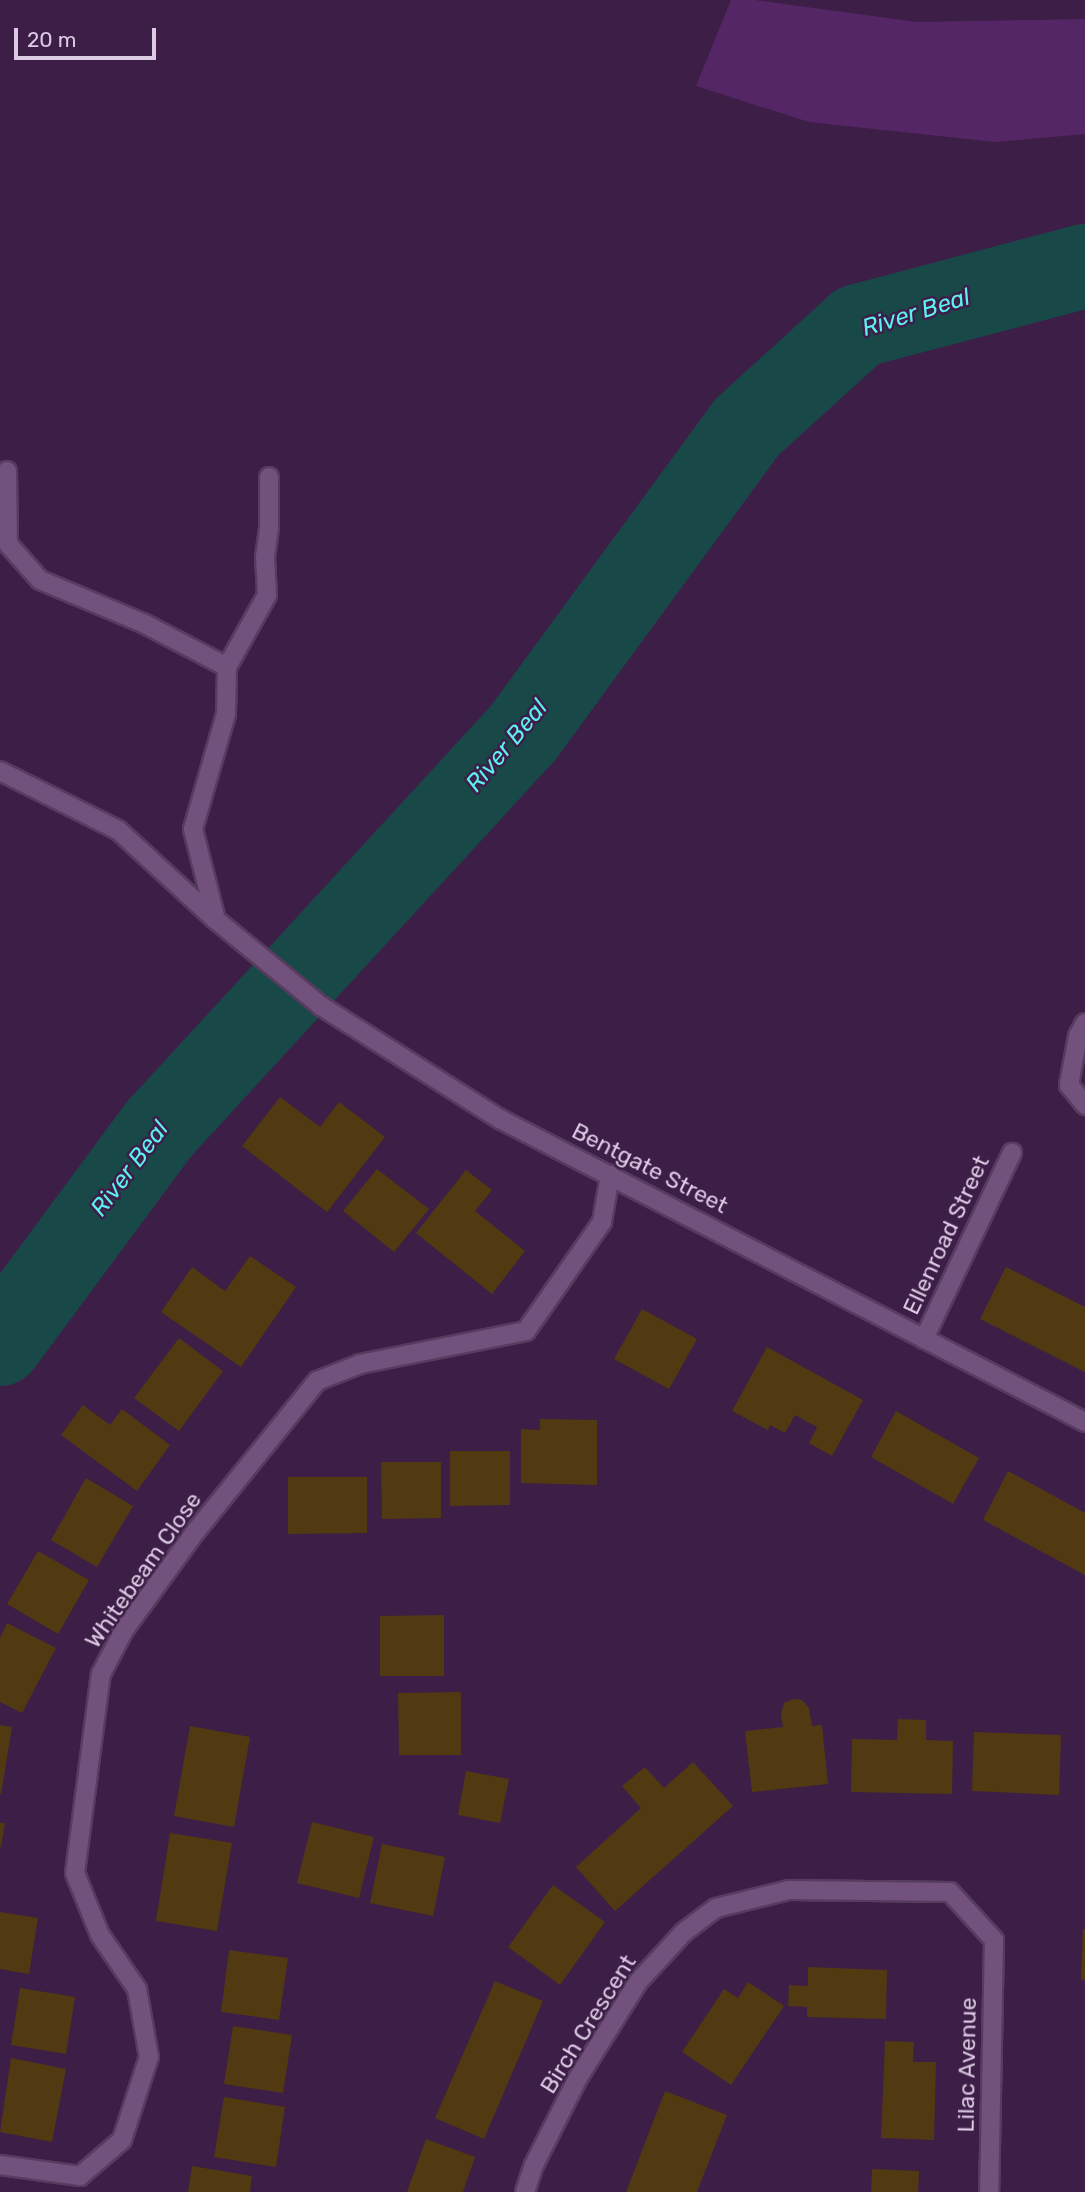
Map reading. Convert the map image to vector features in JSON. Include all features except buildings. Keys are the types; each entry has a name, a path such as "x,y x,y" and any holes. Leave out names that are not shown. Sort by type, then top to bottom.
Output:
{"street":[{"path":"7,471 8,544 40,580 143,623 227,667"},
{"path":"216,920 193,829 226,714 227,667 267,595 265,557 269,527 269,477"},
{"name":"Bentgate Street","path":"0,771 118,830 216,920 321,1006 500,1119 1085,1422"},
{"path":"1085,1023 1078,1036 1069,1085 1085,1105"},
{"name":"Ellenroad Street","path":"924,1339 1012,1153"},
{"name":"Whitebeam Close","path":"0,2165 80,2176 122,2140 149,2057 137,1989 100,1935 75,1873 101,1674 124,1630 196,1531 317,1381 360,1364 526,1331 602,1222 610,1175"},
{"name":"Birch Crescent","path":"525,2192 534,2165 578,2078 638,1982 684,1932 716,1908 789,1889 950,1892 994,1940"},
{"name":"Lilac Avenue","path":"989,2192 994,1940"}],"shaded area":[{"path":"731,0 755,0 917,22 1085,19 1085,134 995,142 809,122 696,86"}],"waterway":[{"name":"River Beal","path":"0,1344 160,1128 523,733 746,428 858,326 1085,266"}]}
